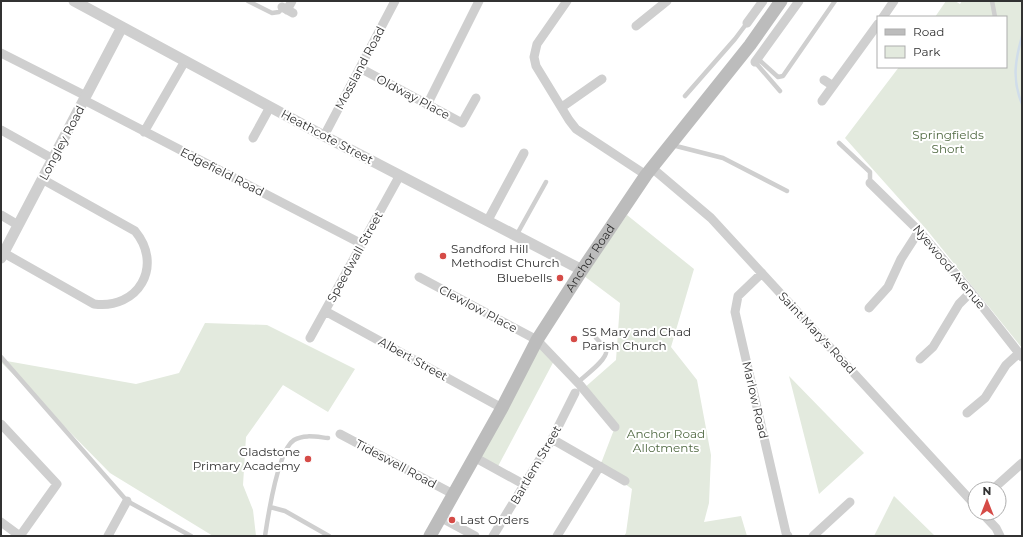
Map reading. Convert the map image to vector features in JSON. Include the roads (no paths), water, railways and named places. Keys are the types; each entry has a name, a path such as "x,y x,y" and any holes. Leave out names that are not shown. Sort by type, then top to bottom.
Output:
{"main road":[{"name":"Anchor Road","path":"430,536 502,408 537,340 582,270 649,172 745,50 781,1"}],"street":[{"name":"Heathcote Street","path":"74,1 324,136 582,270"},
{"path":"286,9 292,1"},
{"name":"Mossland Road","path":"324,136 395,1"},
{"path":"427,105 479,1"},
{"name":"Saint Mary's Road","path":"567,1 540,40 535,52 536,66 576,129 649,172 711,218 967,496"},
{"path":"636,26 667,1"},
{"path":"747,23 763,1"},
{"path":"756,60 799,1"},
{"path":"884,16 894,1"},
{"path":"822,101 877,25"},
{"name":"Longley Road","path":"2,256 122,27"},
{"name":"Edgefield Road","path":"1,53 85,98 144,132 362,244"},
{"path":"144,132 185,61"},
{"name":"Oldway Place","path":"360,68 462,123 476,98"},
{"path":"562,107 602,79"},
{"path":"824,80 832,86"},
{"path":"253,138 270,107"},
{"path":"1,130 53,159"},
{"path":"488,220 524,153"},
{"name":"Speedwall Street","path":"310,338 400,175"},
{"path":"2,256 94,304 109,305 123,300 135,292 144,279 147,265 146,250 140,237 135,231 42,179"},
{"name":"Nyewood Avenue","path":"876,184 919,231 971,292 1021,355"},
{"path":"1,215 18,225"},
{"path":"869,308 888,286 908,248 919,231"},
{"name":"Marlow Road","path":"762,273 738,296 735,312 784,526 788,536"},
{"name":"Clewlow Place","path":"419,278 537,340 577,383 595,410 615,427"},
{"path":"920,359 933,347 959,304 971,292"},
{"name":"Albert Street","path":"325,311 502,408"},
{"path":"967,413 984,398 1006,365 1021,355"},
{"name":"Bartlem Street","path":"494,536 552,439 575,393"},
{"path":"1,424 57,484 20,536 1,522"},
{"name":"Tideswell Road","path":"340,434 453,494"},
{"path":"552,439 625,481"},
{"path":"474,457 525,485"},
{"path":"1002,481 1022,463"},
{"path":"557,536 600,466"},
{"path":"108,536 128,501"},
{"path":"813,536 850,502"},
{"path":"440,517 476,536"},
{"path":"989,521 996,528 1000,536"}],"lane":[{"path":"248,1 272,13 286,9"},
{"path":"756,60 778,77 783,76 836,1"},
{"path":"992,1 995,16"},
{"path":"685,96 735,39 747,23"},
{"path":"756,60 780,91"},
{"path":"839,143 870,172 876,184"},
{"path":"670,145 723,158 787,191"},
{"path":"516,236 546,182"},
{"path":"577,383 606,356 606,351 596,338"},
{"path":"1,357 128,501 191,536"},
{"path":"265,536 276,476 288,446 293,440 302,436 328,438"},
{"path":"270,507 285,511 330,536"}],"waterway":[{"path":"1022,36 1016,62 1017,87 1022,104"}],"place":[{"name":"Sandford Hill Methodist Church","path":"443,256"},
{"name":"Bluebells","path":"560,278"},
{"name":"SS Mary and Chad Parish Church","path":"574,339"},
{"name":"Gladstone Primary Academy","path":"308,459"},
{"name":"Last Orders","path":"452,520"}],"park label":[{"name":"Springfields Short","path":"948,142"},
{"name":"Anchor Road Allotments","path":"666,441"}]}
